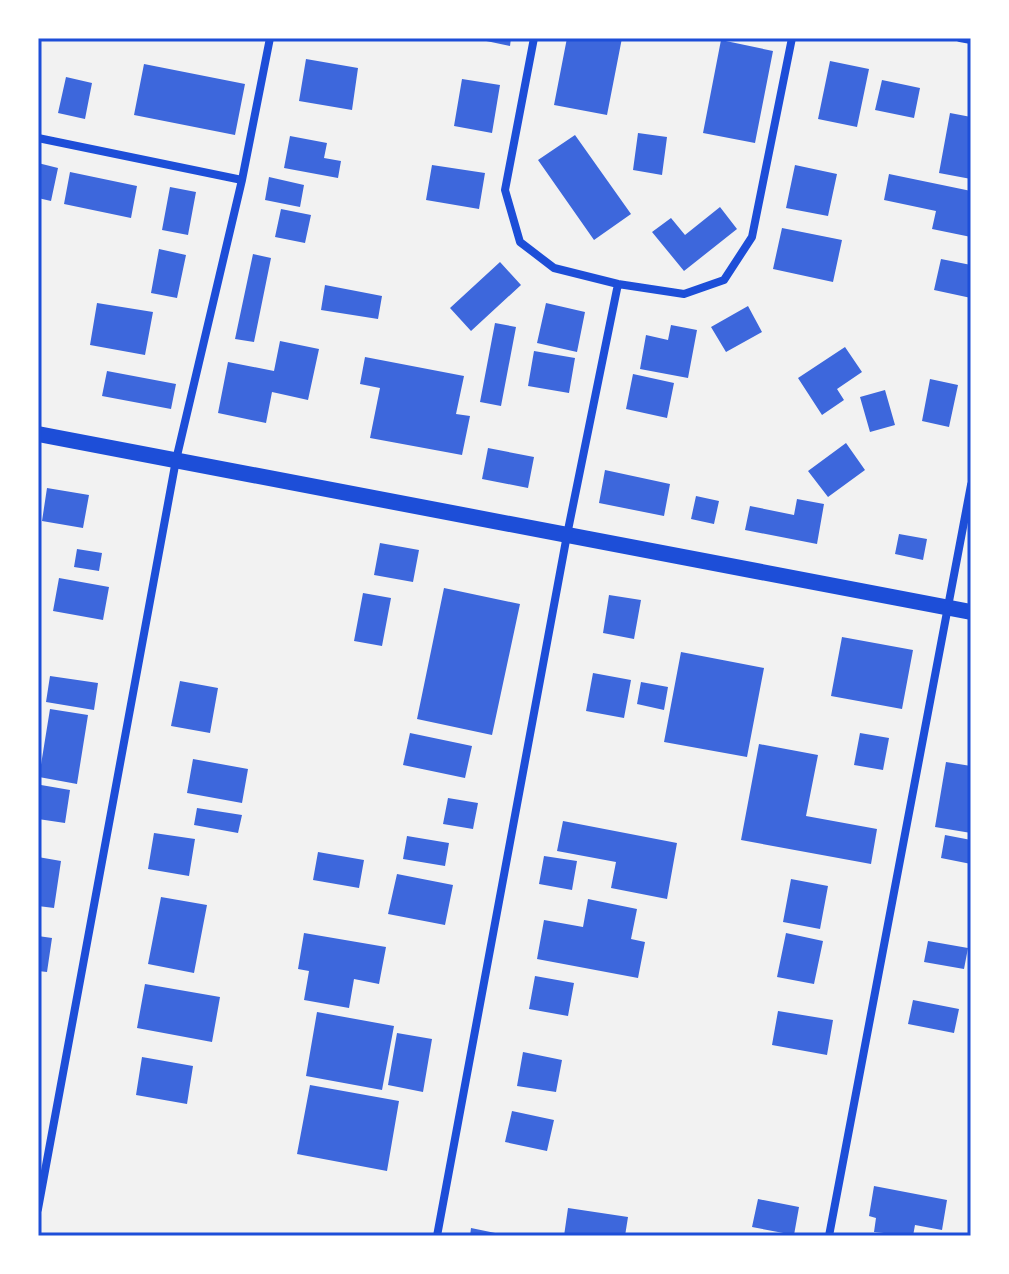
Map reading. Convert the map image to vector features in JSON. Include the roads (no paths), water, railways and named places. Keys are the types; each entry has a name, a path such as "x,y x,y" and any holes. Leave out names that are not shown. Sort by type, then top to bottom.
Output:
{"main road":[{"path":"38,434 971,612"}],"street":[{"path":"38,1209 176,460 242,180 270,38"},
{"path":"534,38 505,190 520,242 554,268 618,284 684,294 724,280 752,237 792,38"},
{"path":"960,38 971,40"},
{"path":"38,138 242,180"},
{"path":"437,1236 567,535 618,284"},
{"path":"829,1236 971,485"}]}
